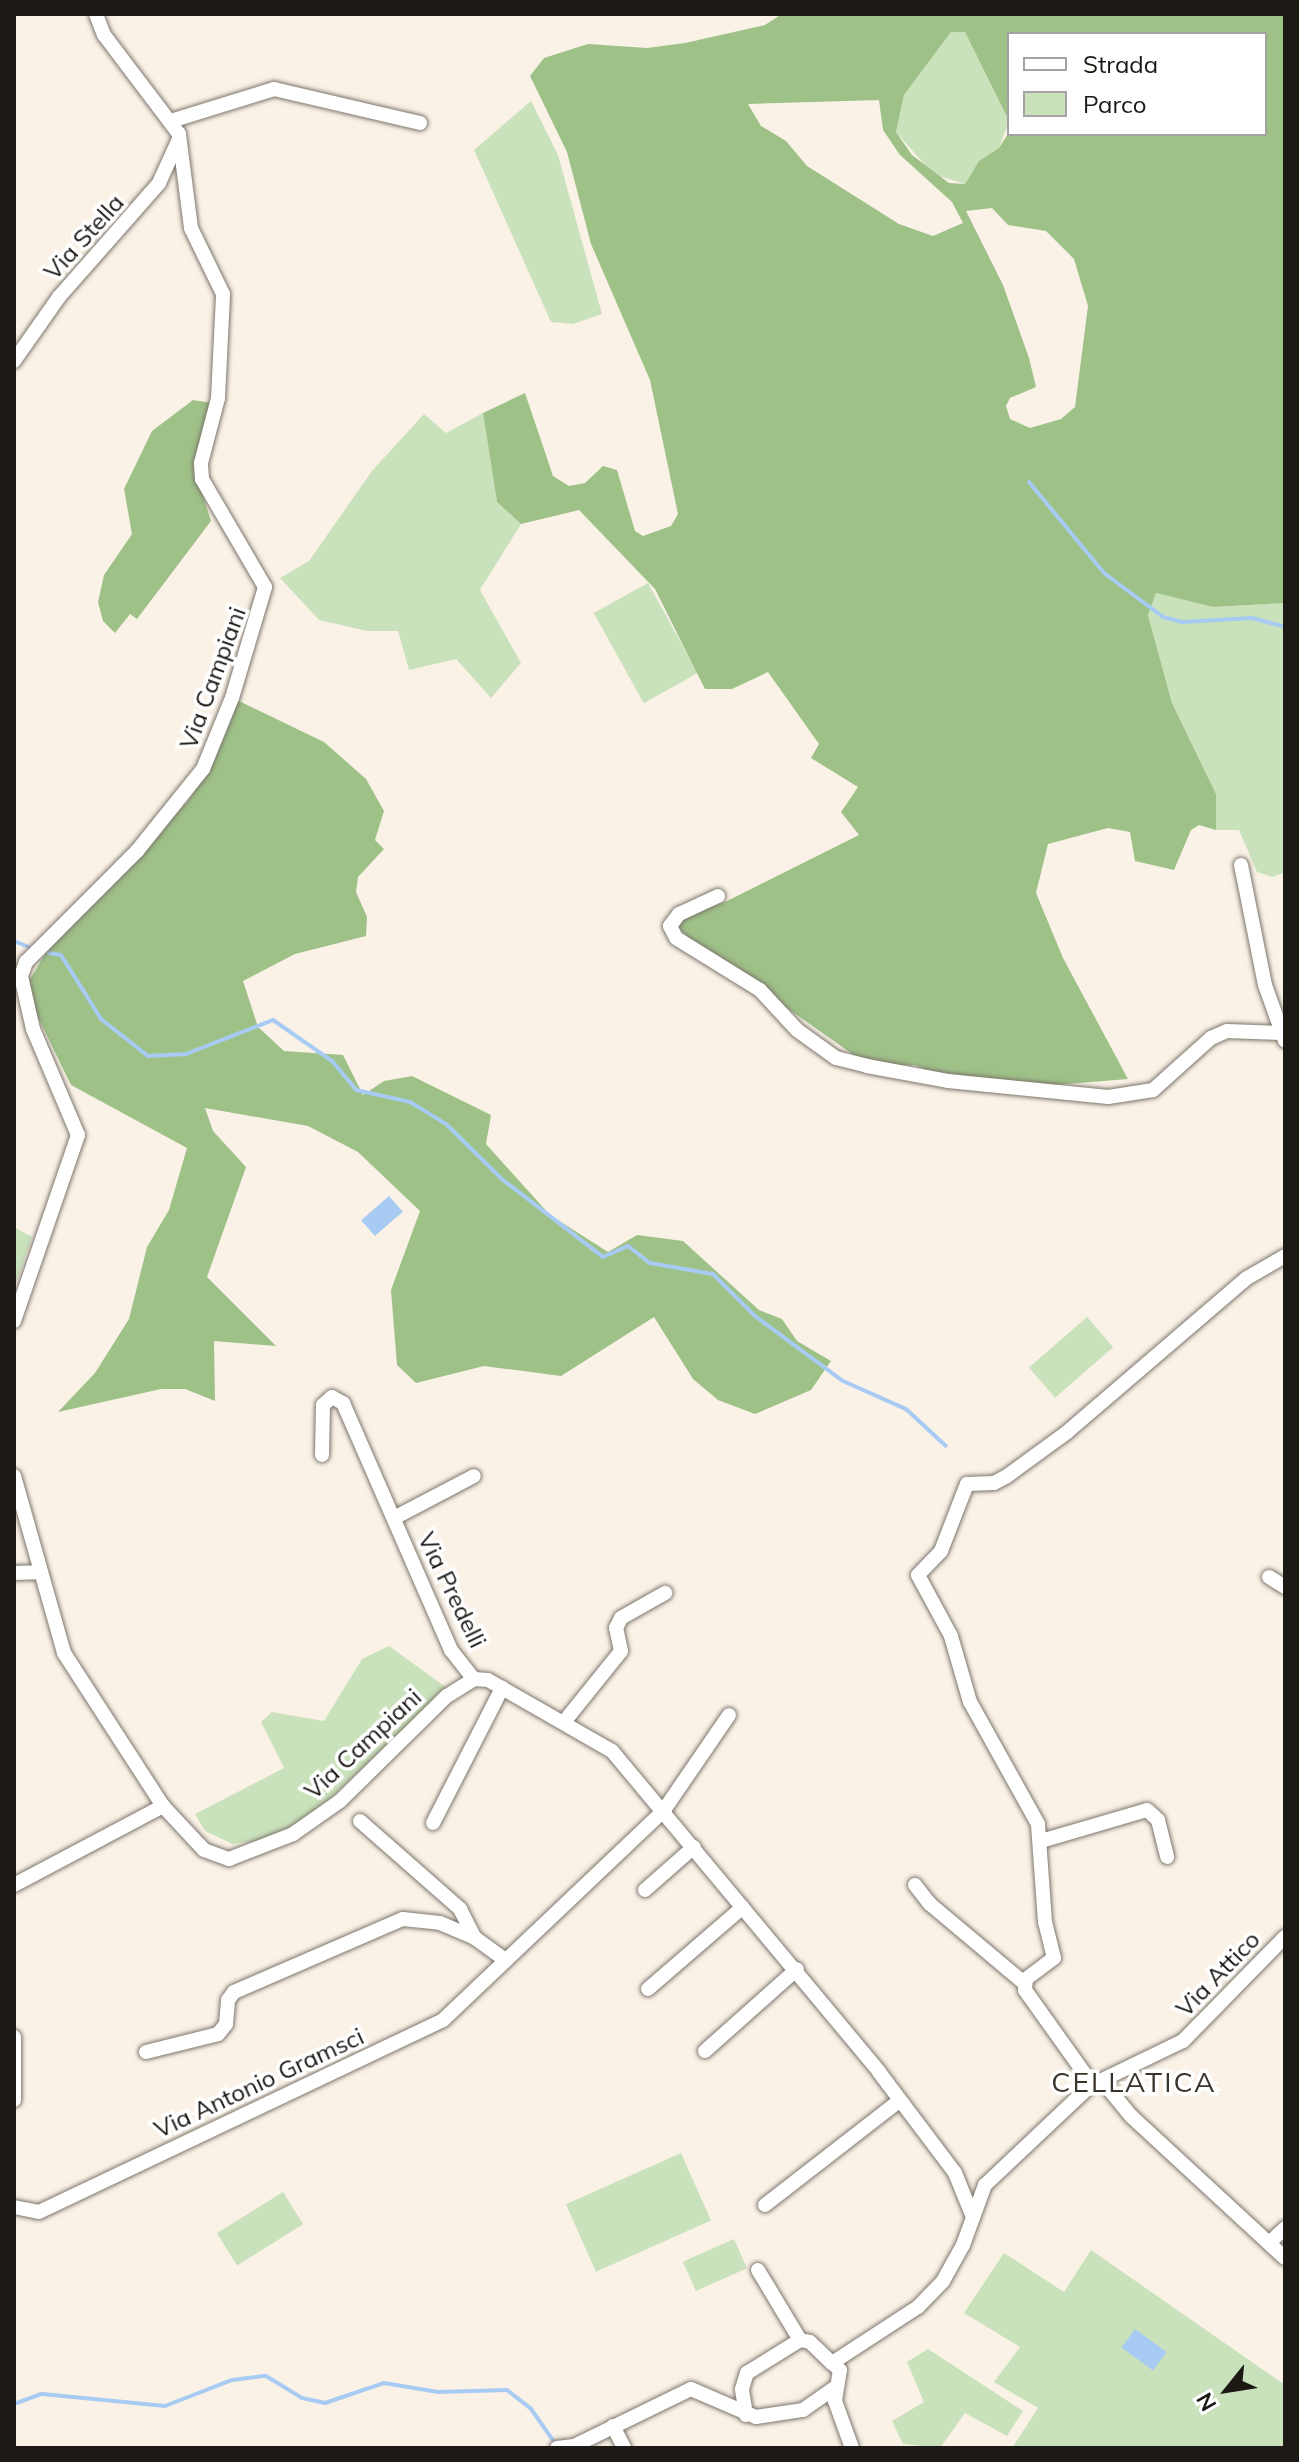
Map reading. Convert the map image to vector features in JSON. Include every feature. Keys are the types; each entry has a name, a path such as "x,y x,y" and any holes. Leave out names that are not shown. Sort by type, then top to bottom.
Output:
{"street":[{"name":"Via Campiani","path":"14,1321 78,1135 33,1029 21,976 26,962 137,851 203,769 263,606 264,578 222,521 202,479 201,463 218,398 223,294 191,228 174,120 104,35 96,14"},
{"path":"174,120 274,89 420,123"},
{"name":"Via Stella","path":"14,361 59,297 159,183 179,139"},
{"path":"718,896 679,914 670,926 676,938 760,990 797,1030 836,1058 948,1081 1108,1097 1153,1090 1211,1038 1227,1031 1283,1037 1265,985 1241,865"},
{"path":"1024,1983 1054,1958 1043,1905 1041,1841 1031,1808 970,1702 951,1636 918,1578 941,1551 967,1484 994,1483 1007,1476 1066,1433 1247,1278 1285,1256"},
{"name":"Via Predelli","path":"322,1455 323,1405 332,1397 343,1403 451,1650 474,1679"},
{"name":"Via Campiani","path":"14,1476 38,1572 64,1653 163,1806 204,1850 229,1859 260,1851 340,1801 447,1696 474,1679"},
{"name":"Via Predelli","path":"394,1518 474,1476"},
{"path":"14,1573 38,1572"},
{"path":"1269,1577 1285,1587"},
{"path":"564,1722 621,1651 616,1628 621,1618 665,1593"},
{"path":"474,1679 502,1688 612,1751 797,1969 955,2173 973,2217"},
{"path":"433,1823 502,1688"},
{"name":"Via Antonio Gramsci","path":"14,2207 39,2212 443,2020 664,1810 729,1715"},
{"path":"14,1885 163,1806"},
{"path":"1041,1841 1147,1810 1158,1820 1167,1857"},
{"path":"360,1821 460,1909 475,1938"},
{"path":"645,1890 694,1847"},
{"path":"911,1886 1024,1983 1094,2080 1285,2258"},
{"path":"648,1989 743,1907"},
{"path":"146,2052 218,2034 226,2024 228,2000 234,1992 403,1919 440,1923 475,1938 505,1960"},
{"name":"Via Attico","path":"985,2185 1094,2080 1183,2041 1285,1937"},
{"path":"705,2051 797,1969"},
{"path":"14,2037 14,2100"},
{"path":"765,2205 899,2101"},
{"path":"836,2367 918,2307 943,2281 985,2185 955,2173"},
{"path":"1269,2243 1285,2228"},
{"path":"758,2270 805,2341 836,2367"},
{"path":"746,2415 742,2389 747,2373 805,2341"},
{"path":"836,2367 840,2424 852,2448"},
{"path":"563,2448 691,2389 746,2415 803,2410 836,2387"},
{"path":"613,2426 624,2448"}],"green space":[{"path":"782,14 1285,14 1285,603 1213,607 1156,593 1148,615 1172,703 1216,794 1216,830 1199,825 1191,830 1174,870 1135,861 1130,832 1108,828 1048,844 1036,893 1063,958 1128,1079 1042,1086 954,1081 915,1065 868,1065 693,942 678,927 685,916 725,902 859,835 841,812 858,787 811,758 819,744 768,672 732,689 705,689 655,589 579,510 521,524 497,502 483,413 525,393 553,476 569,486 585,483 603,466 617,470 635,531 643,536 671,526 678,514 650,380 591,244 567,152 530,76 544,58 588,44 647,48 765,25","holes":["879,100 883,130 900,155 952,202 963,223 933,236 899,224 807,166 786,141 761,126 748,104","992,208 1008,225 1046,231 1074,259 1088,306 1075,407 1061,419 1030,428 1010,419 1006,406 1010,398 1036,387 1029,358 1003,285 966,211"]},
{"path":"951,32 965,32 1007,117 999,148 979,161 965,184 933,174 896,132 904,95"},
{"path":"531,101 558,155 602,314 573,324 551,322 474,150"},
{"path":"193,400 212,403 194,467 211,521 137,619 130,614 115,633 103,621 98,602 104,575 132,534 124,489 152,431"},
{"path":"483,413 497,502 521,524 480,590 521,663 491,698 456,659 409,670 398,631 367,631 319,620 280,578 309,561 372,471 424,414 446,433"},
{"path":"648,583 698,673 644,703 594,613"},
{"path":"1156,593 1213,607 1285,603 1285,872 1273,877 1257,872 1239,830 1216,830 1216,794 1172,703 1148,615"},
{"path":"237,700 324,742 366,779 384,811 375,840 384,849 358,877 356,892 367,917 366,936 295,954 243,981 258,1027 284,1051 343,1055 363,1095 384,1081 412,1076 491,1115 486,1144 550,1215 608,1252 637,1235 683,1241 759,1310 782,1319 797,1341 831,1361 811,1390 755,1414 718,1400 693,1379 654,1317 561,1376 484,1366 416,1383 397,1365 391,1290 420,1211 358,1152 308,1126 205,1108 213,1131 246,1167 207,1277 276,1346 214,1341 215,1401 185,1389 161,1389 58,1412 95,1373 129,1319 147,1247 169,1210 187,1148 71,1085 34,1009 29,981 45,954 188,801 206,773"},
{"path":"14,1227 32,1237 14,1289"},
{"path":"1087,1317 1113,1347 1055,1398 1029,1368"},
{"path":"389,1646 447,1688 305,1822 265,1840 232,1844 205,1831 195,1814 284,1768 261,1722 272,1712 324,1721 362,1659"},
{"path":"681,2153 711,2221 596,2272 566,2204"},
{"path":"283,2192 303,2224 237,2266 217,2233"},
{"path":"734,2239 747,2268 696,2291 683,2262"},
{"path":"1091,2250 1285,2385 1285,2448 1012,2448 1038,2408 994,2382 1020,2347 964,2313 1004,2253 1064,2292"},
{"path":"928,2349 1023,2411 1007,2436 965,2413 940,2448 903,2444 892,2421 924,2402 907,2362"}],"water":[{"path":"389,1196 403,1212 375,1236 361,1220"},
{"path":"1135,2329 1167,2352 1153,2371 1121,2348"}],"waterway":[{"path":"1029,482 1104,573 1163,617 1182,622 1252,618 1285,627"},
{"path":"14,941 29,947"},
{"path":"49,953 61,955 101,1019 148,1056 186,1054 273,1020 332,1061 356,1090 410,1102 446,1124 503,1180 603,1257 628,1246 650,1263 713,1274 755,1316 843,1381 906,1409 946,1446"},
{"path":"14,2404 42,2394 165,2406 232,2380 266,2376 302,2398 325,2403 384,2383 438,2392 507,2390 531,2409 555,2443"}],"district":[{"name":"CELLATICA","path":"1134,2082"}]}
